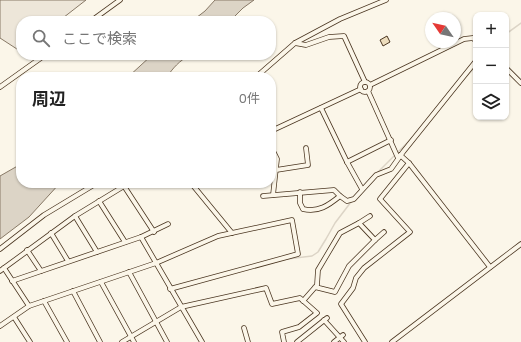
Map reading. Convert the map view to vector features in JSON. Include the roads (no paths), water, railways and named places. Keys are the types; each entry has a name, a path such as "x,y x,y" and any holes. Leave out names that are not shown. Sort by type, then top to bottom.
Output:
{"street":[{"path":"98,16 120,0"},
{"path":"276,60 295,43 340,19 386,0"},
{"path":"295,43 306,45 330,37 344,36 364,82 370,85"},
{"path":"473,38 464,39 370,85 368,91 399,157 409,163 490,267"},
{"path":"21,72 38,60"},
{"path":"262,72 276,60"},
{"path":"263,196 334,190 347,201 354,199 376,175 391,168 473,65"},
{"path":"509,71 521,83"},
{"path":"0,87 16,76"},
{"path":"361,89 361,84 364,82"},
{"path":"276,130 361,89 363,91 368,91"},
{"path":"320,108 362,189"},
{"path":"347,162 391,140"},
{"path":"276,160 276,170 308,165 306,148"},
{"path":"365,342 341,304 353,288 356,278 364,268 410,232 380,199 409,163"},
{"path":"0,249 44,215 89,188"},
{"path":"29,306 2,269 75,216 120,188"},
{"path":"125,188 154,232"},
{"path":"195,188 232,233"},
{"path":"273,195 274,188"},
{"path":"300,192 300,203 303,209 309,210 326,207 340,196"},
{"path":"99,200 125,242"},
{"path":"75,216 97,252"},
{"path":"303,301 317,285 318,270 340,234 370,216"},
{"path":"0,326 29,306 156,262 218,236 292,220 298,254 170,289"},
{"path":"359,223 375,240"},
{"path":"12,281 141,237 168,224"},
{"path":"315,287 335,292 349,266 384,232"},
{"path":"52,233 68,261"},
{"path":"141,237 202,342"},
{"path":"392,342 521,244"},
{"path":"27,250 41,271"},
{"path":"128,272 167,342"},
{"path":"101,282 134,342"},
{"path":"122,342 181,307 266,288 272,304 300,298 317,313 299,327 282,332 284,342"},
{"path":"73,292 100,342"},
{"path":"44,301 67,342"},
{"path":"14,317 30,342"},
{"path":"297,342 325,319 341,336 344,342"},
{"path":"244,328 248,342"},
{"path":"334,342 341,336"}],"waterway":[{"path":"509,32 521,23"},
{"path":"464,79 473,69"},
{"path":"377,173 413,137"},
{"path":"287,259 312,256 318,252 335,223 351,202"}]}
